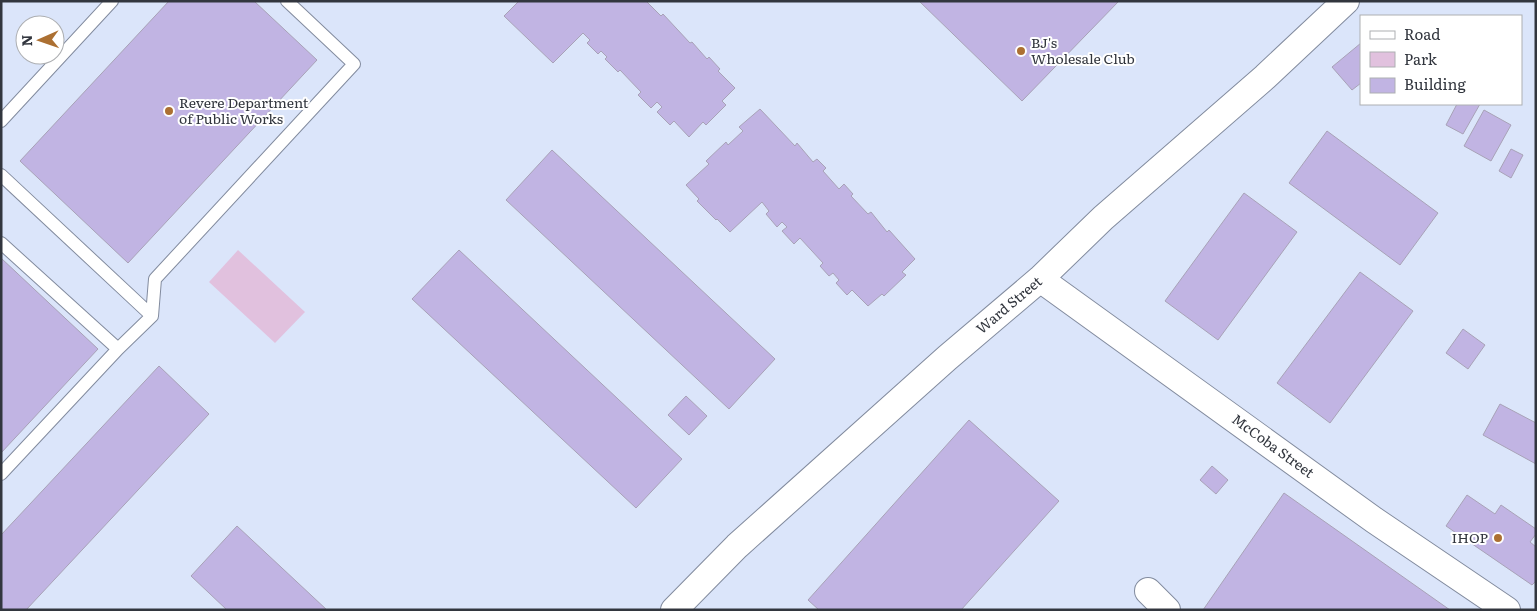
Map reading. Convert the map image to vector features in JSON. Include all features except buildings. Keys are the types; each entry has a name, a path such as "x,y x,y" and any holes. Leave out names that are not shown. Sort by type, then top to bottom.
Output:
{"street":[{"name":"Ward Street","path":"674,610 737,546 886,411 1040,279 1103,218 1265,77 1346,1"},
{"name":"McCoba Street","path":"1040,279 1374,520 1507,610"},
{"path":"1148,591 1167,610"}],"lane":[{"path":"1,121 112,1"},
{"path":"1,474 118,348 152,316 154,279 354,64 287,1"},
{"path":"1,175 152,316"},
{"path":"1,243 118,348"}],"green space":[{"path":"238,250 305,312 275,343 209,282"}],"place":[{"name":"BJ's Wholesale Club","path":"1021,51"},
{"name":"Revere Department of Public Works","path":"169,111"},
{"name":"IHOP","path":"1498,538"}]}
